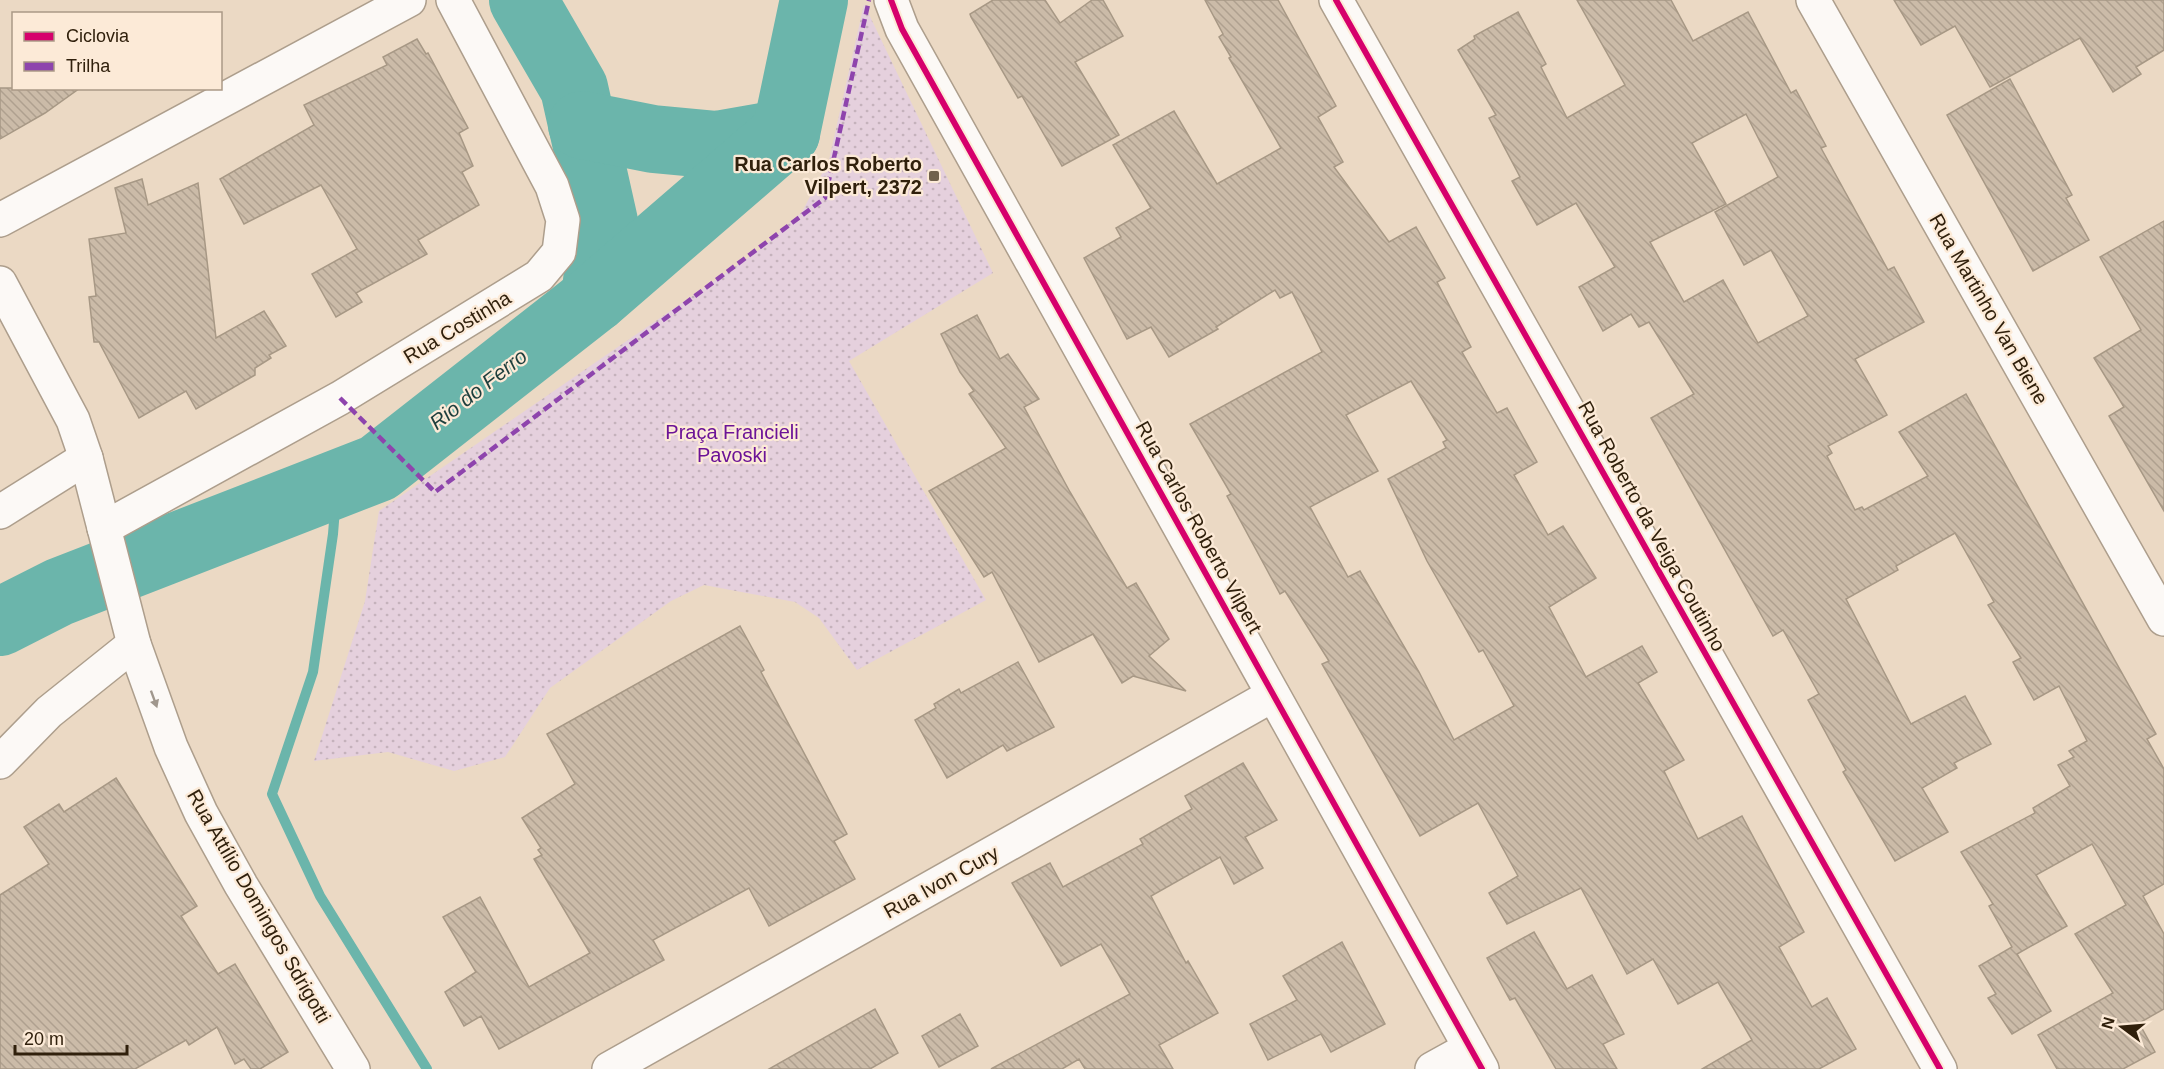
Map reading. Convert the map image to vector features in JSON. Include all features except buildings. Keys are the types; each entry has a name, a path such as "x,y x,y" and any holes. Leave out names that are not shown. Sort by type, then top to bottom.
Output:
{"street":[{"path":"0,220 409,0"},
{"name":"Rua Costinha","path":"105,535 340,398 540,276 559,252 563,220 552,186 453,0"},
{"name":"Rua Carlos Roberto Vilpert","path":"891,0 908,40 1476,1058"},
{"name":"Rua Roberto da Veiga Coutinho","path":"1336,0 1940,1069"},
{"name":"Rua Martinho Van Biene","path":"1813,0 2164,619"},
{"name":"Rua Attílio Domingos Sdrigotti","path":"0,284 74,420 86,458 122,604 171,747 201,813 241,885 353,1069"},
{"path":"0,512 86,458"},
{"path":"0,762 49,712 134,644"},
{"name":"Rua Ivon Cury","path":"609,1069 1273,695"},
{"path":"1432,1069 1476,1058"}],"green space":[{"name":"Praça Francieli Pavoski","path":"864,4 993,273 849,361 986,600 857,670 819,618 795,602 704,585 671,601 550,688 505,757 454,771 388,752 314,761 365,601 379,511 759,250 802,212 829,160"}],"waterway":[{"path":"523,0 574,88 604,222 595,298"},
{"name":"Rio do Ferro","path":"0,622 59,592 378,468 595,298 786,133 814,0"},
{"path":"582,125 653,139 717,145 786,133"},
{"path":"337,484 333,534 313,672 272,794 320,896 427,1069"}],"marked path":[{"path":"340,398 435,492 825,198 869,0"}],"cycle path":[{"path":"891,0 902,29 1482,1069"},
{"path":"1336,0 1940,1069"}],"place":[{"name":"Rua Carlos Roberto Vilpert, 2372","path":"934,176"}]}
